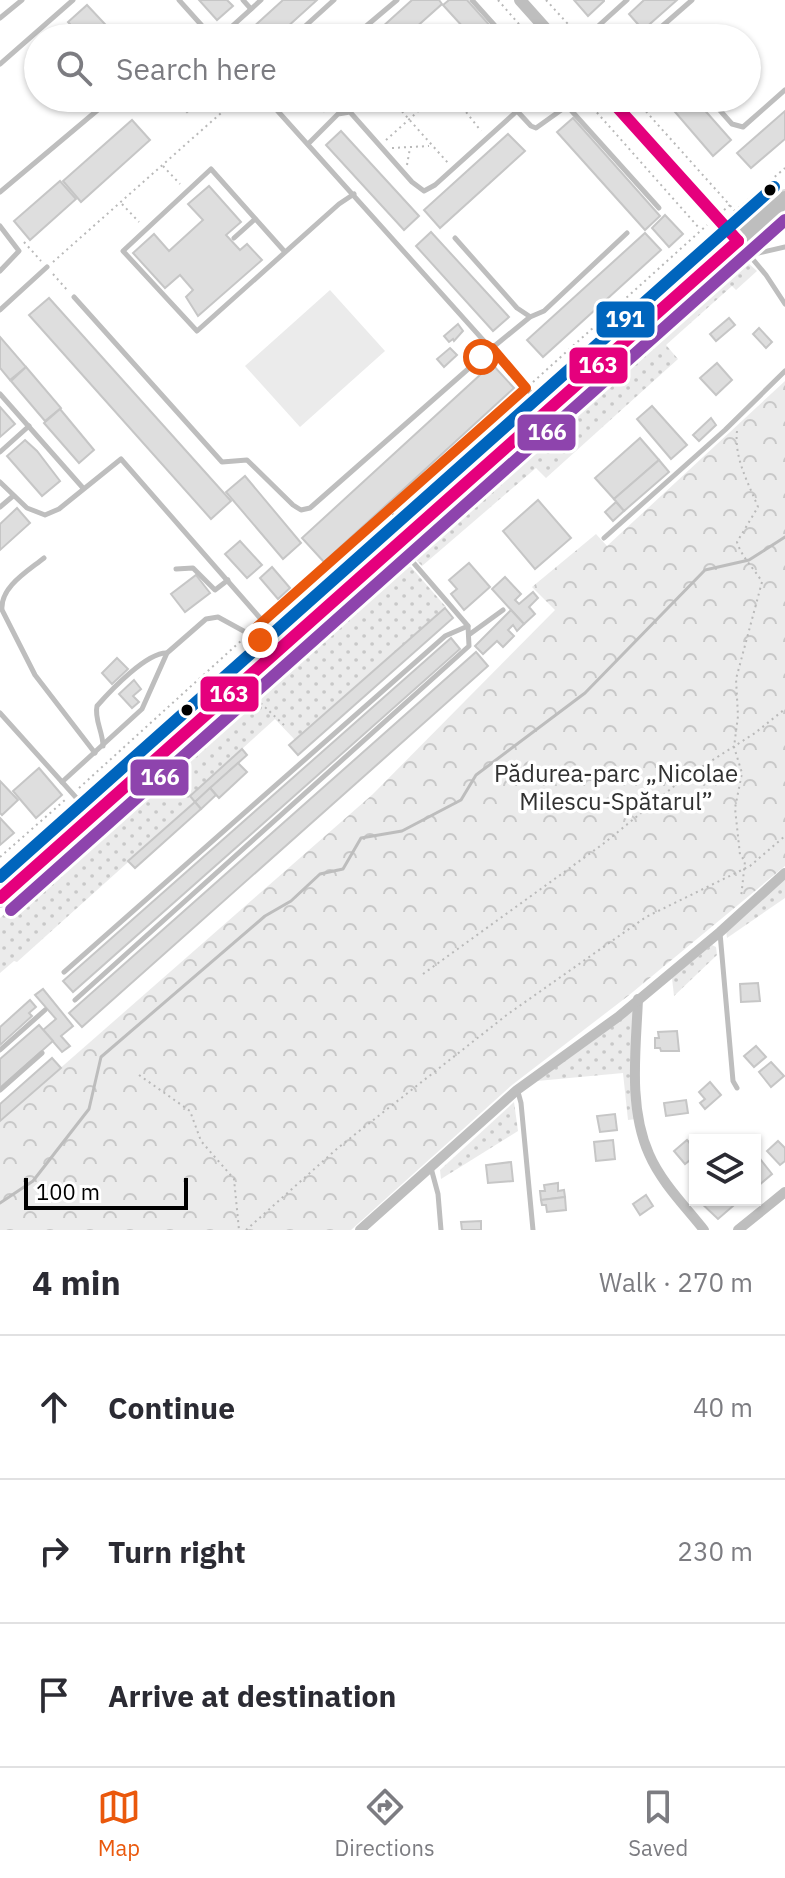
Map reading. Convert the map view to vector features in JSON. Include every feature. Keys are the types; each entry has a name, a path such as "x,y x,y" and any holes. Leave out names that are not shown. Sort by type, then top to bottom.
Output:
{"main road":[{"path":"0,898 785,199"}],"street":[{"path":"520,0 541,24"},
{"path":"622,112 738,241"},
{"path":"360,1230 517,1090 638,999 720,932 785,873"},
{"path":"638,999 636,1098 644,1141 664,1180 704,1230"},
{"path":"738,1230 785,1192"}],"lane":[{"path":"0,18 22,0"},
{"path":"46,24 73,0"},
{"path":"179,0 201,24"},
{"path":"243,0 251,9"},
{"path":"234,24 261,0"},
{"path":"307,24 334,0"},
{"path":"369,24 397,0"},
{"path":"472,0 493,24"},
{"path":"599,24 627,0"},
{"path":"665,24 692,0"},
{"path":"0,64 24,43"},
{"path":"761,111 785,90"},
{"path":"0,192 95,112"},
{"path":"279,112 547,411"},
{"path":"307,144 343,112"},
{"path":"348,112 355,116 406,175 424,191 516,112"},
{"path":"518,112 536,128 559,112"},
{"path":"572,112 659,208"},
{"path":"721,112 732,124 743,127 760,112"},
{"path":"285,252 211,169 123,251 197,331 354,194"},
{"path":"234,238 255,219"},
{"path":"0,226 19,251 0,271"},
{"path":"74,297 222,462 247,460 301,510 310,508 492,348 530,317 544,311 627,233"},
{"path":"455,238 517,308 530,317"},
{"path":"738,241 785,304"},
{"path":"750,255 785,247"},
{"path":"0,310 47,267"},
{"path":"604,538 739,417 785,371"},
{"path":"0,394 83,488"},
{"path":"0,452 29,426"},
{"path":"0,482 27,508 45,515 59,509 121,459 285,646"},
{"path":"0,507 13,496"},
{"path":"75,1000 469,646 468,626 398,546"},
{"path":"44,558 6,592 1,601 2,610 35,675 95,753"},
{"path":"176,569 193,568 215,590 228,580"},
{"path":"470,634 503,610"},
{"path":"62,782 142,709 167,653 206,619 213,617 228,621 271,645 285,646"},
{"path":"64,972 445,636 468,626"},
{"path":"103,746 96,716 97,706 150,658 167,653"},
{"path":"0,713 92,815"},
{"path":"720,932 733,1081 737,1088"},
{"path":"0,1050 45,1010"},
{"path":"0,1090 42,1053"},
{"path":"517,1090 521,1103 533,1230"},
{"path":"431,1167 438,1194 441,1230"}],"path":[{"path":"498,0 519,24"},
{"path":"546,0 569,24"},
{"path":"47,267 222,112"},
{"path":"402,112 453,169"},
{"path":"381,147 418,112"},
{"path":"466,112 487,138"},
{"path":"594,112 701,230"},
{"path":"647,112 735,211 785,168"},
{"path":"381,147 432,145"},
{"path":"406,175 410,147"},
{"path":"162,165 186,191"},
{"path":"120,202 146,229"},
{"path":"264,621 730,205"},
{"path":"762,240 785,219"},
{"path":"17,245 23,241 74,297"},
{"path":"739,417 735,444 740,465 758,507 737,542 741,555 762,582 736,679 738,716 734,747 742,773 735,808 740,855 745,861 740,893 743,911"},
{"path":"389,510 411,534"},
{"path":"0,857 249,634"},
{"path":"217,726 251,694 285,726"},
{"path":"423,974 603,844 683,779 755,733 785,709"},
{"path":"246,1230 339,1147 508,1014 646,917 745,869 785,836"},
{"path":"139,1075 190,1111 201,1141 234,1179 239,1230"}],"green space":[{"path":"735,262 748,263 757,271 736,290 732,286 666,345 678,359 546,478 536,468 422,566 414,558 414,548"},
{"path":"330,290 385,351 300,427 245,366"},
{"name":"Pădurea-parc „Nicolae Milescu-Spătarul”","path":"785,381 785,866 628,996 512,1085 351,1230 0,1230 0,1121 373,794 555,610 532,587 596,534 607,546"},
{"path":"399,561 411,567 446,607 295,740 275,719 190,796 195,802 17,962 14,961 0,973 0,918"},
{"path":"785,876 785,898 727,938 726,930"},
{"path":"712,945 716,947 717,955 674,996 672,978"},
{"path":"634,1010 636,1119 628,1120 623,1073 537,1081"},
{"path":"514,1102 518,1131 441,1179 440,1170"}],"building":[{"path":"199,0 227,0 233,6 217,20"},
{"path":"283,0 317,0 290,24 257,24"},
{"path":"412,0 439,0 442,4 420,24 385,24"},
{"path":"449,0 467,0 488,24 460,24 443,5"},
{"path":"574,0 604,0 604,1 588,16"},
{"path":"644,0 677,0 650,24 638,24 629,14"},
{"path":"87,5 105,24 70,24 68,22"},
{"path":"785,111 785,139 751,168 737,153"},
{"path":"675,112 706,112 731,140 713,156"},
{"path":"573,118 660,216 645,230 557,132"},
{"path":"132,120 150,140 81,202 63,181"},
{"path":"341,131 419,216 404,230 326,145"},
{"path":"508,134 525,151 440,228 424,210"},
{"path":"60,181 76,199 30,240 14,221"},
{"path":"209,186 241,222 226,235 240,250 247,244 262,260 198,316 186,297 193,290 180,275 165,288 133,253 154,234 169,251 203,220 188,204"},
{"path":"665,215 683,234 669,247 652,228"},
{"path":"431,232 509,317 493,331 416,246"},
{"path":"645,233 661,250 543,357 527,340"},
{"path":"49,298 231,501 211,519 29,315"},
{"path":"729,318 735,325 716,341 710,334"},
{"path":"458,324 463,331 449,342 444,336"},
{"path":"759,328 772,342 766,348 753,334"},
{"path":"0,337 26,367 10,380 0,368"},
{"path":"450,348 457,355 444,367 437,359"},
{"path":"717,363 732,380 716,395 700,378"},
{"path":"492,364 514,388 324,562 302,538"},
{"path":"26,367 61,408 45,421 11,381"},
{"path":"652,406 687,445 671,459 637,419"},
{"path":"0,407 15,424 0,437"},
{"path":"60,409 94,450 79,463 44,423"},
{"path":"711,418 716,425 699,441 693,435"},
{"path":"640,438 659,460 614,499 595,478"},
{"path":"25,440 60,481 42,496 7,456"},
{"path":"659,460 669,472 624,511 614,499"},
{"path":"245,476 301,543 283,559 226,492"},
{"path":"538,500 571,538 535,569 503,531"},
{"path":"616,502 624,511 613,521 605,512"},
{"path":"17,508 30,523 0,550 0,524"},
{"path":"240,541 262,565 247,578 225,554"},
{"path":"469,563 490,587 464,610 451,594 457,589 449,580"},
{"path":"272,567 290,588 278,599 260,578"},
{"path":"196,575 210,593 185,612 171,594"},
{"path":"505,577 521,594 515,600 519,604 533,592 538,598 529,607 535,614 524,624 492,589"},
{"path":"445,608 453,618 298,755 289,745"},
{"path":"511,610 524,624 517,631 513,625 508,630 514,636 503,647 497,641 483,654 475,646"},
{"path":"451,638 460,649 73,992 63,981"},
{"path":"476,652 488,666 82,1027 69,1013"},
{"path":"117,658 128,669 112,684 102,673"},
{"path":"134,680 141,689 133,696 139,702 132,708 119,694"},
{"path":"242,749 247,755 195,802 190,796"},
{"path":"238,763 247,772 219,798 210,788"},
{"path":"39,768 62,795 36,818 13,791"},
{"path":"0,781 18,800 2,815 0,813"},
{"path":"210,788 216,795 201,809 195,802"},
{"path":"195,802 201,809 135,868 128,861"},
{"path":"0,818 14,833 0,845"},
{"path":"758,983 760,1001 741,1002 740,984"},
{"path":"43,989 73,1026 61,1036 70,1046 62,1052 43,1030 56,1019 35,995"},
{"path":"30,1000 36,1007 29,1013 32,1016 0,1045 0,1027"},
{"path":"39,1025 53,1041 0,1088 0,1059"},
{"path":"677,1031 679,1051 655,1048 658,1032"},
{"path":"756,1046 766,1057 754,1067 744,1056"},
{"path":"52,1058 61,1068 0,1121 0,1104"},
{"path":"771,1062 784,1076 771,1087 759,1072"},
{"path":"710,1082 721,1095 705,1109 700,1103 705,1099 699,1092"},
{"path":"686,1100 688,1113 666,1116 664,1103"},
{"path":"615,1114 617,1130 600,1132 597,1116"},
{"path":"613,1140 615,1159 596,1161 594,1142"},
{"path":"687,1140 689,1161 685,1164 674,1151"},
{"path":"778,1141 785,1148 785,1161 780,1165 767,1151"},
{"path":"761,1160 772,1174 761,1184"},
{"path":"511,1162 513,1181 488,1183 486,1165"},
{"path":"558,1183 558,1191 564,1190 565,1197 541,1200 540,1191 545,1191 544,1185"},
{"path":"646,1195 653,1206 640,1215 633,1204"},
{"path":"565,1197 566,1210 547,1212 546,1205 542,1205 541,1200"},
{"path":"704,1206 733,1206 718,1219"},
{"path":"481,1221 481,1230 462,1230 461,1222"}],"waterway":[{"path":"0,1203 33,1181 89,1109 101,1057 265,916 291,901 320,874 343,869 361,838 402,831 461,800 476,775 585,693 705,570 749,560 785,537"}],"transit line":[{"name":"163","path":"622,112 738,241"},
{"name":"191","path":"0,877 774,187"},
{"name":"166","path":"11,910 785,220"},
{"name":"163","path":"0,898 738,241"}],"route":[{"path":"260,640 249,634 526,388 492,348 481,357"}]}
